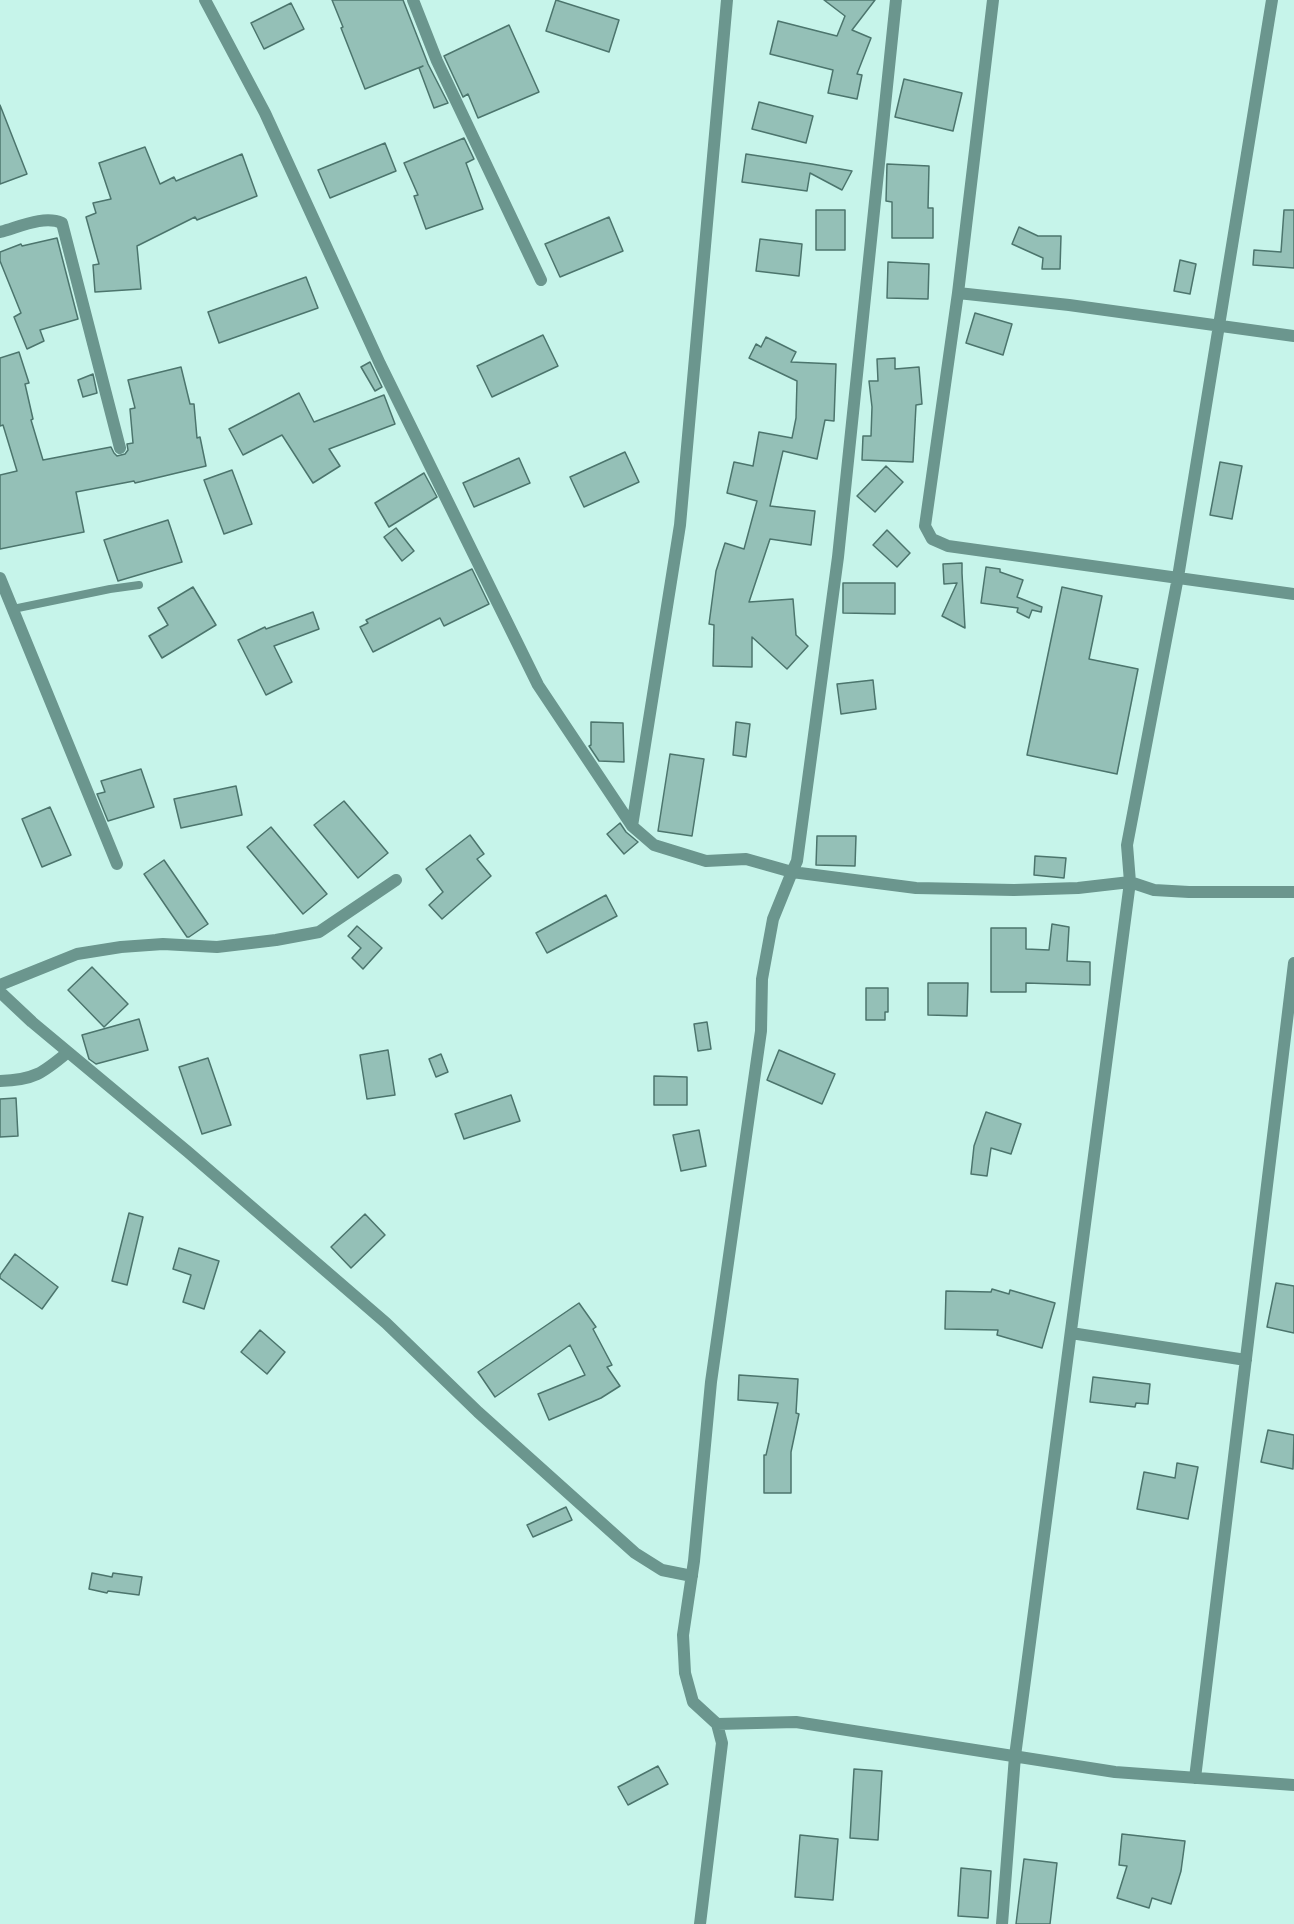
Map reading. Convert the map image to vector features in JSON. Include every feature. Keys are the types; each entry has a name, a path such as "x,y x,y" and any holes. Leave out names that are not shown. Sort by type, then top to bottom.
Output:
{"street":[{"path":"205,0 265,113 380,364 538,685 632,826 654,845 706,861 746,859 792,872 916,888 1024,890 1078,888 1130,882 1165,891 1294,892"},
{"path":"413,0 437,62 541,280"},
{"path":"632,826 680,525 727,0"},
{"path":"700,1924 722,1743 717,1724 693,1702 685,1673 683,1635 692,1576 711,1382 762,1031 762,979 773,919 797,861 838,557 896,0"},
{"path":"993,0 958,293 925,526 932,539 948,546 1294,594"},
{"path":"1002,1924 1015,1756 1130,882 1127,845 1179,577 1272,0"},
{"path":"0,232 46,220 62,223 120,448"},
{"path":"958,293 1294,336"},
{"path":"0,578 117,864"},
{"path":"0,985 77,954 163,944 217,946 276,940 319,932 396,880"},
{"path":"1195,1778 1294,963"},
{"path":"0,992 386,1323 478,1412 635,1553 662,1569 692,1576"},
{"path":"0,1081 15,1080 44,1072 68,1052"},
{"path":"1071,1333 1246,1360"},
{"path":"717,1724 796,1722 1115,1772 1294,1785"}],"lane":[{"path":"13,609 139,585"}],"building":[{"path":"332,0 403,0 428,64 448,103 434,108 419,68 423,66 365,89"},
{"path":"556,0 619,20 609,52 546,31"},
{"path":"824,0 875,0 852,30 871,38 857,74 862,75 857,99 828,93 833,70 770,54 778,21 837,36 845,16"},
{"path":"291,3 304,29 264,49 251,23"},
{"path":"509,25 539,92 478,118 468,94 463,97 444,56"},
{"path":"904,79 962,93 953,131 895,117"},
{"path":"759,102 813,116 806,143 752,129"},
{"path":"0,105 27,174 0,184"},
{"path":"464,138 474,159 466,163 483,209 426,229 414,196 418,195 404,163"},
{"path":"385,143 396,171 330,198 318,170"},
{"path":"145,147 160,184 174,177 176,181 242,154 257,196 197,220 195,217 137,246 141,289 95,292 93,265 99,264 86,217 96,213 93,203 111,199 99,163"},
{"path":"746,154 852,171 842,190 810,173 807,191 742,182"},
{"path":"887,164 929,166 928,208 933,208 933,238 892,238 892,202 886,201"},
{"path":"816,210 845,210 845,250 816,250"},
{"path":"1284,210 1294,210 1294,268 1253,265 1254,250 1281,252"},
{"path":"609,217 623,251 560,277 545,244"},
{"path":"1019,227 1038,236 1061,236 1060,269 1042,269 1043,258 1012,244"},
{"path":"57,238 78,319 40,330 44,341 27,349 14,317 21,313 0,261 0,252 21,244 22,246"},
{"path":"760,239 802,244 799,276 756,271"},
{"path":"1180,260 1196,264 1190,294 1174,291"},
{"path":"888,262 929,264 928,299 887,298"},
{"path":"306,277 318,308 219,343 208,312"},
{"path":"975,313 1012,324 1003,355 966,343"},
{"path":"543,335 558,366 492,397 477,366"},
{"path":"766,337 796,352 791,362 836,364 834,421 825,420 817,459 783,451 770,506 815,511 811,545 770,539 749,602 793,599 796,635 808,646 787,669 752,637 752,667 713,666 714,625 709,624 716,571 725,543 744,549 757,501 727,493 734,462 753,466 759,432 792,438 796,418 797,381 749,358 756,344 761,347"},
{"path":"19,352 29,383 25,384 33,419 31,420 43,460 111,447 117,456 125,454 128,450 127,444 133,443 130,409 135,408 128,380 181,367 190,404 194,404 197,438 200,437 206,466 135,483 134,481 76,492 84,532 0,549 0,475 17,471 3,425 0,426 0,358"},
{"path":"895,358 895,369 919,367 922,404 916,405 913,462 862,460 863,436 871,436 872,407 869,381 878,381 877,359"},
{"path":"370,362 382,387 375,391 361,367"},
{"path":"93,374 97,393 83,397 78,380"},
{"path":"299,393 314,422 384,395 395,424 329,449 340,466 313,483 282,435 243,455 229,429"},
{"path":"625,452 639,482 584,507 570,477"},
{"path":"519,458 530,483 474,507 463,483"},
{"path":"1220,462 1242,466 1232,519 1210,515"},
{"path":"886,466 903,482 875,512 857,496"},
{"path":"232,470 252,524 224,534 204,480"},
{"path":"424,473 437,497 389,527 375,503"},
{"path":"168,520 182,562 118,581 104,540"},
{"path":"396,528 414,551 402,561 384,537"},
{"path":"887,530 910,553 897,567 873,545"},
{"path":"962,563 965,628 942,616 957,583 944,584 943,564"},
{"path":"986,567 1000,569 1000,572 1023,580 1017,597 1042,607 1041,612 1032,610 1029,618 1017,612 1018,608 981,603"},
{"path":"472,569 489,604 444,626 440,618 373,652 360,627 368,623 366,620"},
{"path":"843,583 895,583 895,614 843,613"},
{"path":"193,587 216,625 162,658 149,636 168,625 158,608"},
{"path":"1062,587 1102,596 1089,659 1138,669 1117,774 1027,755"},
{"path":"313,612 319,629 274,646 292,682 266,695 238,640 265,627 266,629"},
{"path":"873,680 876,709 841,714 837,684"},
{"path":"591,722 623,723 624,762 599,761 589,746 591,745"},
{"path":"736,722 750,724 746,757 733,755"},
{"path":"670,754 704,759 692,836 658,831"},
{"path":"141,769 154,807 108,821 97,794 105,792 101,781"},
{"path":"236,786 242,815 181,828 174,799"},
{"path":"344,801 388,853 358,878 314,825"},
{"path":"50,807 71,855 42,867 22,819"},
{"path":"620,823 626,832 638,842 624,854 607,834"},
{"path":"271,827 327,894 303,914 247,847"},
{"path":"470,835 484,854 477,859 491,876 442,919 429,905 443,892 426,869"},
{"path":"817,836 856,836 855,866 816,865"},
{"path":"1035,856 1066,858 1064,878 1034,875"},
{"path":"164,860 208,924 189,937 144,874"},
{"path":"606,895 617,916 547,953 536,933"},
{"path":"1052,924 1069,927 1067,961 1090,962 1090,985 1026,983 1026,992 991,992 991,928 1026,928 1026,949 1049,950"},
{"path":"357,926 382,948 363,969 352,958 361,948 348,936"},
{"path":"92,967 128,1004 104,1027 68,990"},
{"path":"928,983 968,983 967,1016 928,1015"},
{"path":"866,988 888,988 888,1012 885,1012 885,1020 866,1020"},
{"path":"139,1019 148,1050 96,1064 89,1059 82,1035"},
{"path":"707,1022 711,1049 698,1051 694,1024"},
{"path":"388,1050 395,1095 367,1099 360,1055"},
{"path":"779,1050 835,1074 822,1104 767,1080"},
{"path":"441,1054 448,1072 436,1077 429,1059"},
{"path":"208,1058 231,1125 202,1134 179,1067"},
{"path":"654,1076 687,1077 687,1105 654,1105"},
{"path":"511,1095 520,1121 464,1139 455,1114"},
{"path":"16,1098 18,1136 0,1137 0,1099"},
{"path":"986,1112 1021,1124 1011,1154 991,1148 987,1176 971,1174 974,1146"},
{"path":"699,1130 706,1166 681,1171 673,1135"},
{"path":"129,1213 143,1217 127,1285 112,1281"},
{"path":"365,1214 385,1235 351,1268 331,1247"},
{"path":"179,1248 219,1261 204,1309 183,1302 191,1275 173,1269"},
{"path":"15,1254 58,1287 42,1309 0,1278"},
{"path":"1276,1283 1294,1286 1294,1333 1267,1327"},
{"path":"992,1289 1009,1294 1010,1290 1055,1303 1042,1348 997,1335 998,1330 945,1329 946,1291 991,1292"},
{"path":"579,1303 596,1327 593,1329 612,1365 607,1367 620,1386 601,1398 549,1420 538,1394 585,1375 570,1345 495,1397 478,1372"},
{"path":"260,1330 285,1352 267,1374 241,1352"},
{"path":"739,1375 798,1379 796,1413 799,1414 791,1452 791,1493 764,1493 764,1455 766,1455 778,1403 738,1400"},
{"path":"1093,1377 1150,1384 1148,1404 1136,1403 1135,1407 1090,1402"},
{"path":"1268,1430 1294,1435 1293,1469 1261,1462"},
{"path":"1177,1463 1198,1467 1188,1519 1137,1509 1144,1472 1175,1478"},
{"path":"566,1507 572,1520 533,1537 527,1525"},
{"path":"92,1573 112,1577 113,1573 142,1577 139,1595 108,1591 107,1593 89,1589"},
{"path":"658,1766 668,1784 628,1805 618,1787"},
{"path":"854,1769 882,1771 878,1840 850,1838"},
{"path":"1122,1834 1185,1841 1181,1871 1171,1904 1152,1898 1149,1908 1117,1898 1127,1866 1119,1865"},
{"path":"800,1835 838,1839 833,1900 795,1897"},
{"path":"1024,1859 1057,1863 1050,1924 1016,1924"},
{"path":"961,1868 991,1871 988,1918 958,1916"}]}
